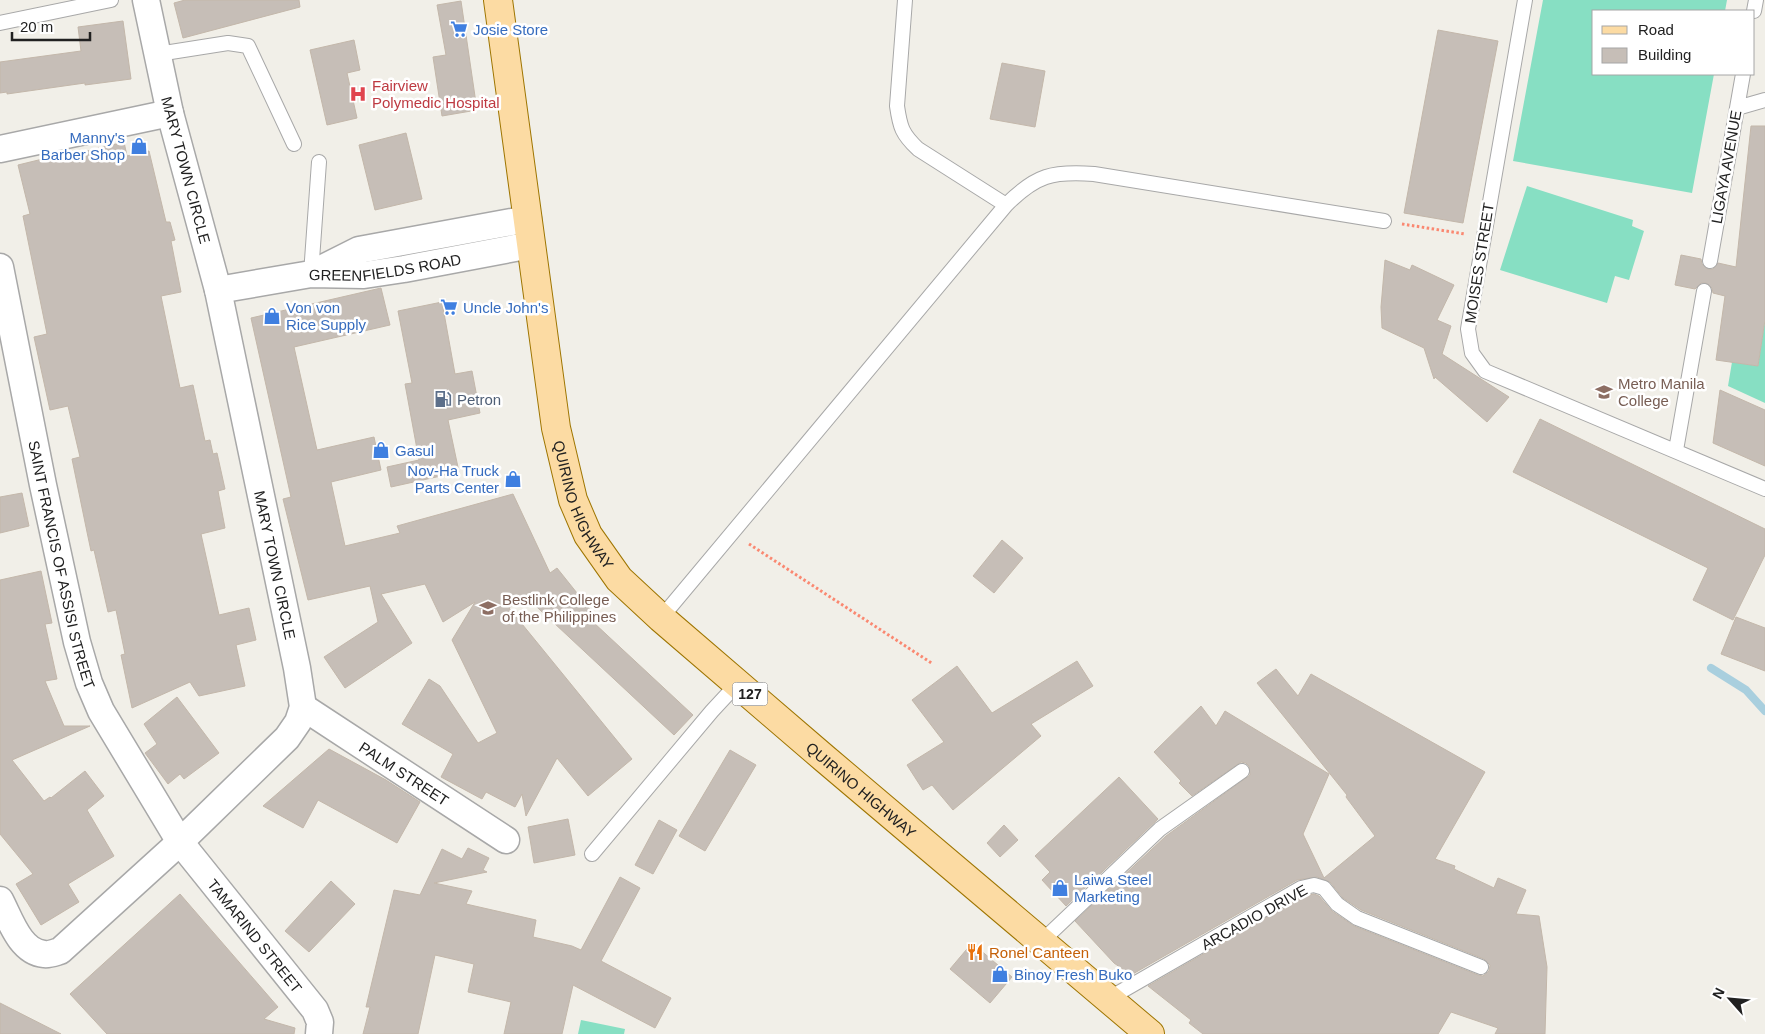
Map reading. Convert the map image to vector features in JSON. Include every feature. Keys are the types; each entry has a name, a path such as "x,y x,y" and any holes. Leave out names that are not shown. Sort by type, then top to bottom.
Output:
{"main road":[{"name":"QUIRINO HIGHWAY","path":"498,0 530,232 542,337 556,428 573,500 588,535 619,578 661,618 1150,1034"}],"street":[{"name":"MARY TOWN CIRCLE","path":"146,0 170,113 218,290 295,658 303,707"},
{"path":"0,150 170,113"},
{"name":"GREENFIELDS ROAD","path":"218,290 311,274 364,275 530,232"},
{"name":"SAINT FRANCIS OF ASSISI STREET","path":"0,267 43,485 77,642 89,683 101,711 180,842"},
{"path":"0,900 21,940 29,948 45,954 60,951 180,842 287,738 298,722 303,707"},
{"name":"PALM STREET","path":"303,707 506,840"},
{"name":"TAMARIND STREET","path":"180,842 315,1010 320,1022 319,1034"}],"lane":[{"path":"0,23 111,0"},
{"path":"905,0 897,106 900,123 906,138 918,149 1006,205"},
{"name":"MOISES STREET","path":"1525,0 1468,329 1472,353 1485,371 1765,489"},
{"path":"158,54 228,44 248,46 294,144"},
{"name":"LIGAYA AVENUE","path":"1710,261 1743,75"},
{"path":"1737,108 1765,100"},
{"path":"311,274 319,162"},
{"path":"661,618 1006,205 1022,189 1042,177 1068,172 1094,174 1384,221"},
{"path":"1676,450 1704,291"},
{"path":"592,854 712,711 738,684"},
{"path":"1041,942 1160,829 1242,771"},
{"name":"ARCADIO DRIVE","path":"1108,999 1301,888 1314,884 1324,888 1337,904 1357,918 1481,967"}],"path":[{"path":"1384,221 1483,237"},
{"path":"732,533 932,664"}],"green space":[{"path":"1543,0 1727,0 1725,10 1592,10 1592,75 1714,75 1692,193 1513,161"},
{"path":"1527,186 1633,220 1632,226 1644,231 1629,280 1615,276 1607,303 1500,270"},
{"path":"1765,320 1765,403 1728,386 1732,362 1758,366"},
{"path":"581,1020 625,1029 624,1034 578,1034"}],"building":[{"path":"185,0 299,0 300,7 183,38 174,3"},
{"path":"461,1 477,110 442,116 433,57 446,55 437,5"},
{"path":"123,21 131,79 85,85 85,83 7,94 7,92 0,93 0,62 81,51 78,27"},
{"path":"1438,30 1498,41 1463,223 1404,213"},
{"path":"354,40 360,70 347,73 357,118 327,125 310,50"},
{"path":"1002,63 1045,71 1035,127 990,119"},
{"path":"1751,126 1765,126 1765,320 1758,366 1716,360 1725,296 1713,293 1712,288 1706,283 1701,283 1695,289 1675,285 1681,255 1701,259 1702,264 1708,269 1713,269 1718,263 1736,267"},
{"path":"406,133 422,199 375,210 359,145"},
{"path":"124,142 127,156 149,151 166,222 170,222 175,240 171,241 181,292 161,296 180,388 193,385 205,441 210,440 213,454 217,453 225,489 218,491 225,528 201,534 219,615 249,608 256,640 236,645 245,686 199,696 190,682 132,708 121,655 125,654 116,610 108,612 94,550 91,551 72,459 80,457 68,406 50,410 34,337 47,334 23,216 30,214 18,165 63,154 63,157"},
{"path":"1385,260 1410,270 1412,265 1454,285 1437,320 1451,326 1442,354 1509,397 1487,422 1435,377 1434,379 1424,348 1382,328 1381,307"},
{"path":"381,288 390,325 294,347 317,450 374,437 381,470 331,482 345,546 400,533 397,526 513,494 550,573 557,568 597,618 593,622 693,715 674,735 524,595 509,608 632,759 588,796 557,758 526,816 522,794 515,807 486,792 482,799 441,777 453,754 402,724 429,679 440,686 478,743 497,733 452,640 475,602 443,622 425,584 381,594 412,643 345,688 324,657 378,622 370,586 308,600 283,499 291,497 251,318"},
{"path":"442,302 455,374 472,371 480,413 448,420 459,472 391,487 387,467 419,460 405,384 412,383 398,311"},
{"path":"1720,390 1765,410 1765,466 1713,443"},
{"path":"1540,419 1765,529 1765,555 1733,620 1693,600 1708,568 1513,472"},
{"path":"22,493 29,526 0,533 0,497"},
{"path":"1002,540 1023,558 994,593 973,576"},
{"path":"41,571 52,623 45,624 57,679 45,681 64,726 90,726 12,760 44,801 51,798 85,771 104,796 87,810 114,856 68,884 79,902 41,925 16,884 33,874 0,834 0,580"},
{"path":"1736,617 1765,628 1765,671 1721,654"},
{"path":"1077,661 1093,686 1031,724 1041,736 953,810 932,785 923,790 907,765 944,742 912,700 957,666 992,713"},
{"path":"1276,669 1298,696 1311,674 1485,772 1435,859 1455,866 1454,869 1494,888 1498,878 1526,890 1516,914 1539,916 1547,967 1545,1034 1495,1034 1498,1028 1451,1012 1438,1034 1203,1034 1189,1023 1191,1020 1148,986 1304,896 1314,894 1319,896 1332,911 1354,926 1478,975 1483,976 1489,971 1490,965 1484,959 1361,910 1343,898 1330,882 1317,877 1297,880 1131,975 1114,963 1075,921 1166,836 1250,775 1249,766 1241,762 1192,796 1154,752 1201,706 1216,726 1225,711 1329,774 1303,834 1324,878 1375,836 1346,797 1347,795 1257,683"},
{"path":"177,697 219,753 184,779 180,774 168,784 145,753 157,744 144,724"},
{"path":"329,749 386,780 420,802 397,843 318,800 303,828 263,806"},
{"path":"730,750 756,765 705,851 679,836"},
{"path":"1119,777 1158,819 1066,906 1042,880 1050,872 1035,856"},
{"path":"568,819 575,855 534,863 528,827"},
{"path":"659,820 677,830 653,874 635,865"},
{"path":"1004,825 1018,840 1000,857 987,843"},
{"path":"468,848 489,858 483,870 487,872 434,883 472,891 466,904 536,920 533,937 572,946 581,950 620,877 640,888 601,961 671,998 655,1028 573,985 562,1034 504,1034 511,1002 468,992 474,964 435,955 418,1034 363,1034 370,1007 366,1007 394,890 420,895 442,849 462,859"},
{"path":"331,881 355,904 309,952 285,931"},
{"path":"180,894 278,1007 264,1019 295,1028 294,1034 107,1034 70,994"},
{"path":"972,943 1012,977 990,1003 950,969"},
{"path":"0,1003 61,1034 0,1034"}],"waterway":[{"path":"1711,668 1746,690 1765,711"}],"place":[{"name":"Josie Store","path":"459,29"},
{"name":"Fairview Polymedic Hospital","path":"358,94"},
{"name":"Manny's Barber Shop","path":"139,146"},
{"name":"Uncle John's","path":"449,307"},
{"name":"Von von Rice Supply","path":"272,316"},
{"name":"Metro Manila College","path":"1604,392"},
{"name":"Petron","path":"443,399"},
{"name":"Gasul","path":"381,450"},
{"name":"Nov-Ha Truck Parts Center","path":"513,479"},
{"name":"Bestlink College of the Philippines","path":"488,608"},
{"name":"Laiwa Steel Marketing","path":"1060,888"},
{"name":"Ronel Canteen","path":"975,952"},
{"name":"Binoy Fresh Buko","path":"1000,974"}]}
